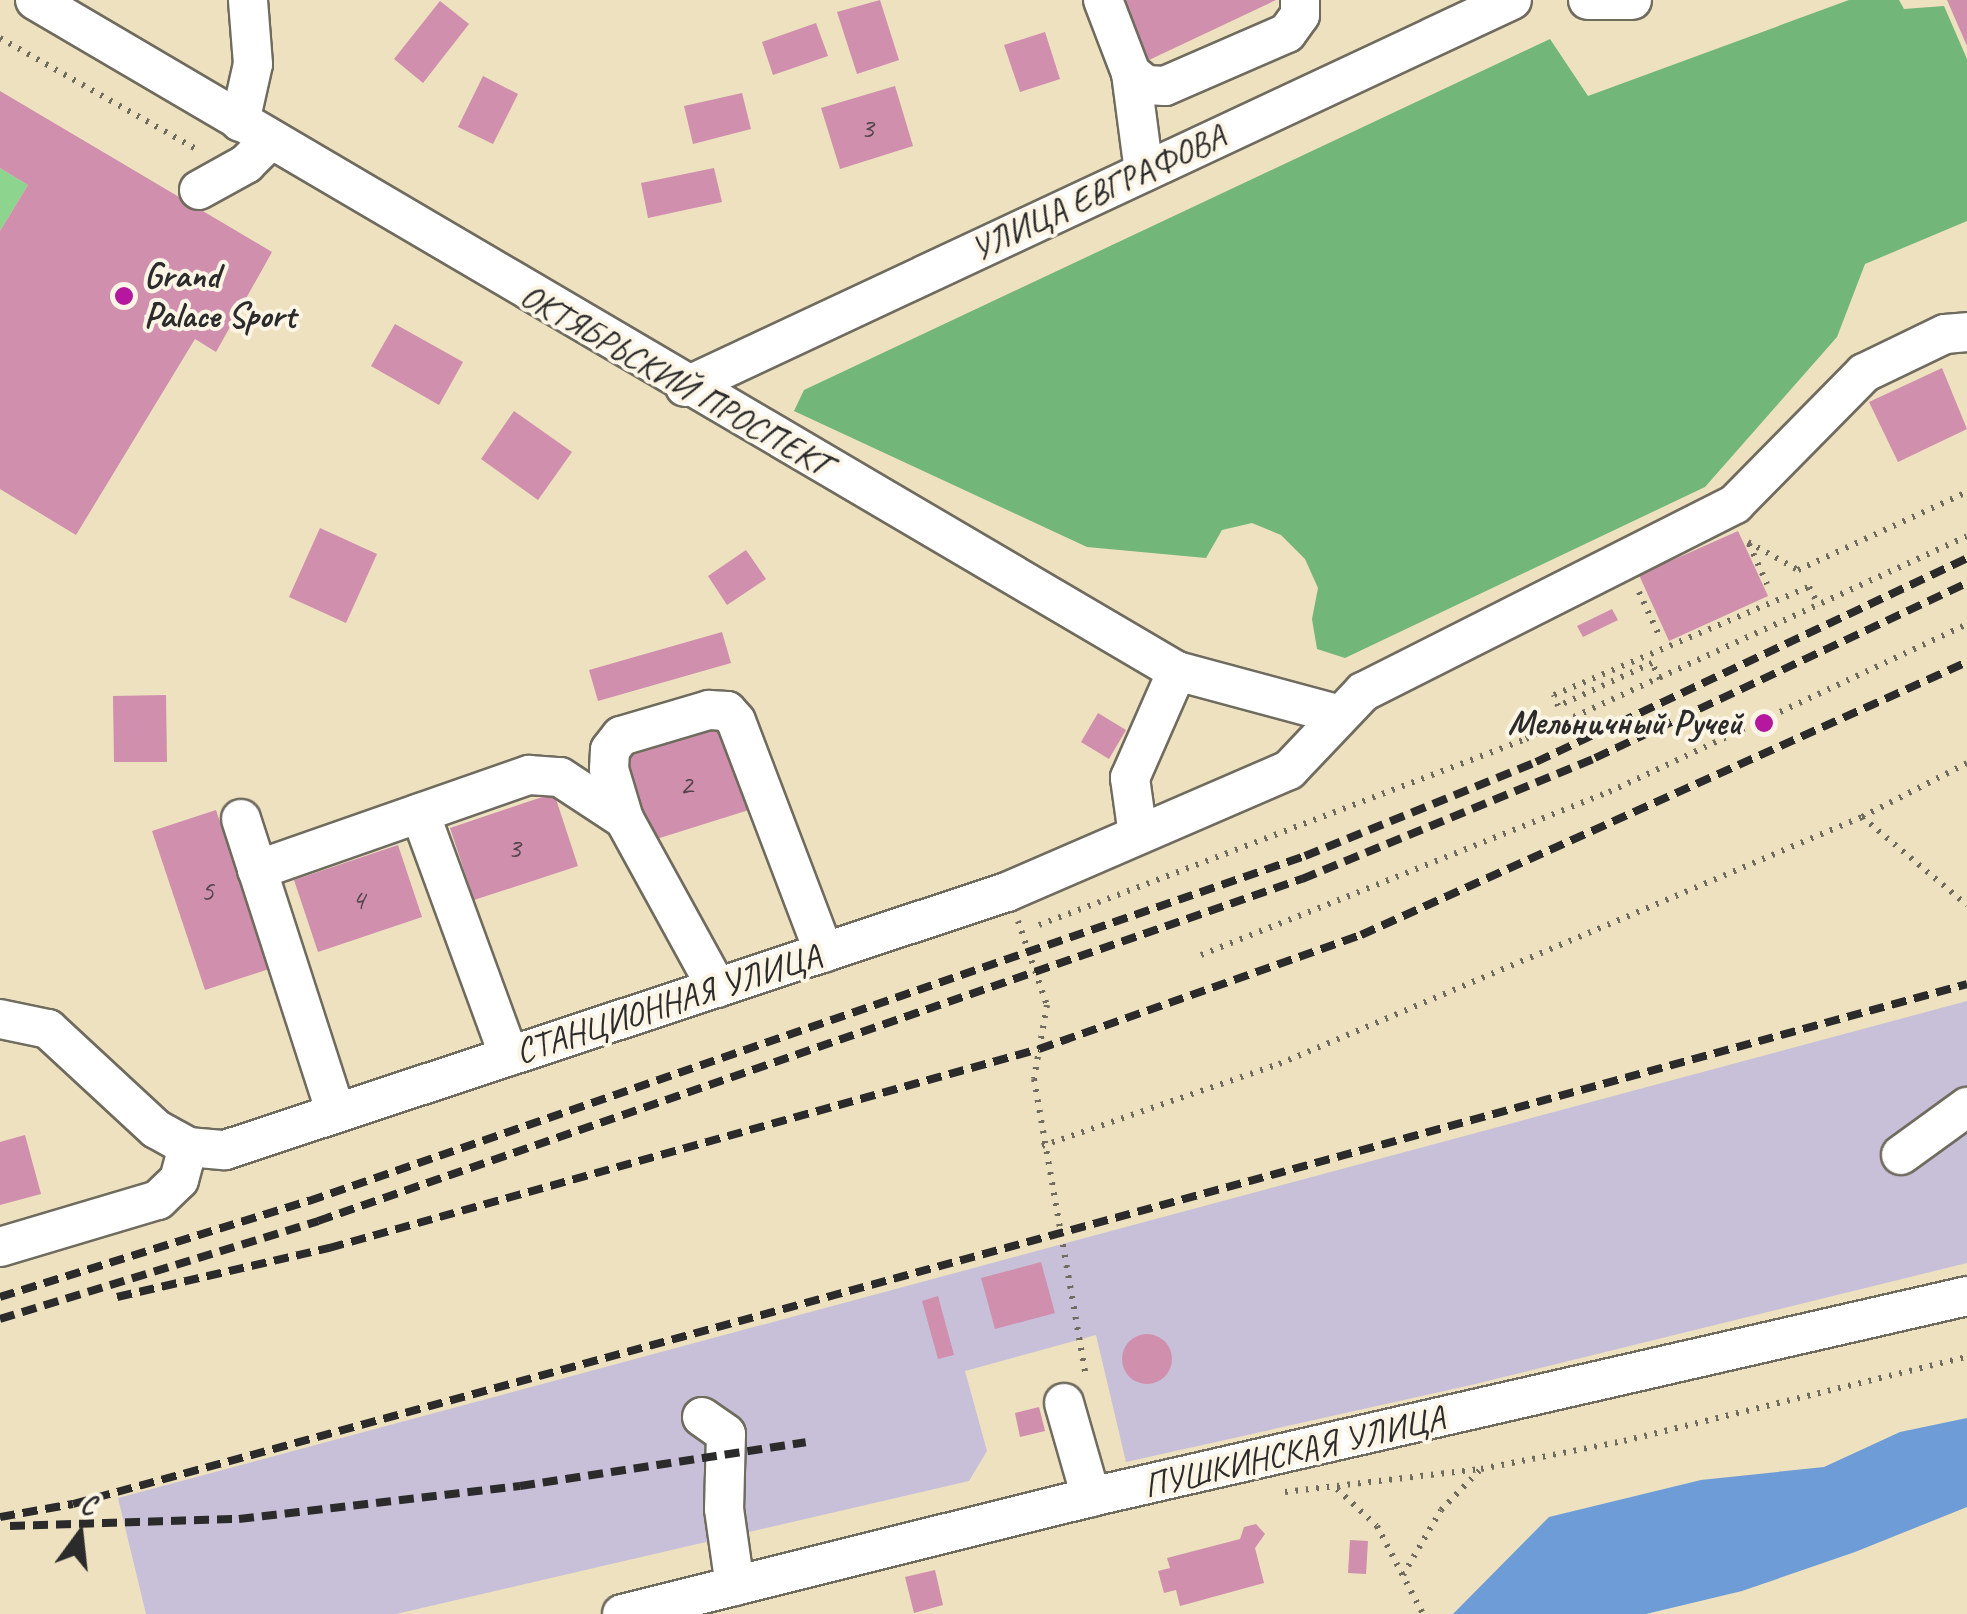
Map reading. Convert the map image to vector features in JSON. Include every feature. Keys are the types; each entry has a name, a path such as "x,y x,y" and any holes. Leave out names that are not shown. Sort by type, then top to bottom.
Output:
{"street":[{"name":"ОКТЯБРЬСКИЙ ПРОСПЕКТ","path":"35,0 252,142 1176,672 1336,714"},
{"path":"199,190 252,142 248,0"},
{"path":"1103,0 1130,74 1144,172"},
{"path":"1130,74 1146,85 1165,86 1274,38 1300,15 1300,0"},
{"name":"УЛИЦА ЕВГРАФОВА","path":"685,387 1512,0"},
{"path":"1588,0 1632,0"},
{"path":"1274,38 1300,99"},
{"name":"СТАНЦИОННАЯ УЛИЦА","path":"188,1147 225,1150 1007,892 1289,770 1336,714 1412,663 1732,506 1864,373 1944,334 1967,332"},
{"path":"1138,835 1130,778 1176,672"},
{"path":"717,988 624,819 609,768 610,750 621,736 710,710 727,712 824,952"},
{"path":"257,870 529,775 560,777 624,819"},
{"path":"420,813 509,1056"},
{"path":"241,818 336,1113"},
{"path":"0,1019 48,1029 156,1128 188,1147 178,1180 158,1200 0,1246"},
{"path":"1902,1155 1967,1107"},
{"name":"ПУШКИНСКАЯ УЛИЦА","path":"622,1614 684,1607 735,1586 1091,1497 1967,1296"},
{"path":"1064,1403 1091,1497"},
{"path":"702,1417 726,1434 724,1509 735,1586"}],"path":[{"path":"0,38 184,146 252,142"},
{"path":"1748,542 1798,570 1967,492"},
{"path":"1732,506 1767,584"},
{"path":"1039,925 1296,832 1660,679 1967,536"},
{"path":"1624,559 1658,633"},
{"path":"1660,679 1652,663 1558,706 1554,695 1809,587 1818,606"},
{"path":"1201,955 1610,792 1967,624"},
{"path":"1042,1146 1279,1064 1862,817 1967,763"},
{"path":"1862,817 1967,905"},
{"path":"1007,892 1048,1005 1034,1079 1042,1146 1087,1375 1080,1394 1064,1403"},
{"path":"1279,1493 1481,1469 1624,1441 1967,1357"},
{"path":"1403,1576 1441,1510 1481,1469"},
{"path":"1336,1488 1378,1526 1423,1614"}],"shaded area":[{"path":"1967,1001 1967,1263 1471,1385 1126,1462 1096,1335 965,1371 987,1451 969,1481 396,1614 146,1614 118,1498"}],"green space":[{"path":"1849,0 1899,0 1904,9 1944,6 1967,59 1967,221 1865,264 1837,337 1705,487 1345,658 1317,649 1312,619 1318,588 1305,559 1281,535 1252,523 1222,530 1206,558 1087,547 794,411 804,390 1550,39 1588,96"},
{"path":"0,168 28,185 0,231"}],"water":[{"path":"1967,1418 1967,1507 1855,1552 1742,1591 1646,1614 1453,1614 1549,1517 1701,1480 1824,1467 1900,1432"}],"building":[{"path":"880,0 899,60 857,74 837,12"},
{"path":"1127,0 1276,0 1149,60 1123,2"},
{"path":"1947,0 1967,0 1967,46"},
{"path":"440,1 469,24 423,83 394,59"},
{"path":"816,23 828,56 773,75 762,42"},
{"path":"1045,32 1060,79 1020,92 1004,45"},
{"path":"483,76 518,94 493,144 458,127"},
{"path":"895,86 913,146 840,169 821,108"},
{"name":"Grand Palace Sport","path":"0,91 272,252 216,352 195,339 76,535 0,489 0,231 28,185 0,168"},
{"path":"742,93 751,129 693,144 684,106"},
{"path":"714,168 722,202 648,218 641,183"},
{"path":"395,324 463,362 439,405 371,366"},
{"path":"1942,368 1967,429 1898,462 1869,402"},
{"path":"514,411 572,452 538,500 481,459"},
{"path":"320,528 377,554 346,623 289,597"},
{"path":"1738,531 1768,596 1669,641 1639,575"},
{"path":"746,550 766,579 727,605 708,576"},
{"path":"1612,609 1618,620 1583,637 1577,626"},
{"path":"722,632 731,663 598,701 589,670"},
{"path":"166,695 167,762 114,762 113,696"},
{"path":"1098,713 1126,730 1109,759 1081,742"},
{"path":"725,725 752,809 647,842 620,759"},
{"path":"554,793 578,866 474,900 450,828"},
{"path":"216,810 269,969 205,990 152,831"},
{"path":"398,845 422,917 318,952 294,880"},
{"path":"25,1135 41,1194 0,1205 0,1142"},
{"path":"1041,1262 1055,1313 995,1329 981,1278"},
{"path":"938,1296 954,1355 938,1359 922,1301"},
{"path":"1147,1334 1164,1342 1172,1359 1164,1376 1147,1384 1130,1376 1122,1359 1130,1342"},
{"path":"1039,1407 1045,1431 1020,1437 1015,1413"},
{"path":"1256,1524 1265,1534 1255,1548 1264,1583 1180,1606 1176,1590 1164,1593 1158,1571 1170,1568 1167,1558 1240,1539 1244,1527"},
{"path":"1350,1540 1368,1541 1366,1574 1348,1573"},
{"path":"935,1570 943,1605 914,1613 905,1577"}],"railway":[{"path":"0,1297 309,1201 1305,856 1536,762 1967,558"},
{"path":"0,1319 318,1221 1302,879 1595,758 1967,583"},
{"path":"117,1297 329,1248 1039,1049 1361,935 1967,662"},
{"path":"0,1517 73,1504 1967,984"},
{"path":"10,1526 239,1519 520,1486 806,1442"}],"place":[{"name":"Grand Palace Sport","path":"124,296"},
{"name":"Мельничный Ручей","path":"1764,723"}]}
